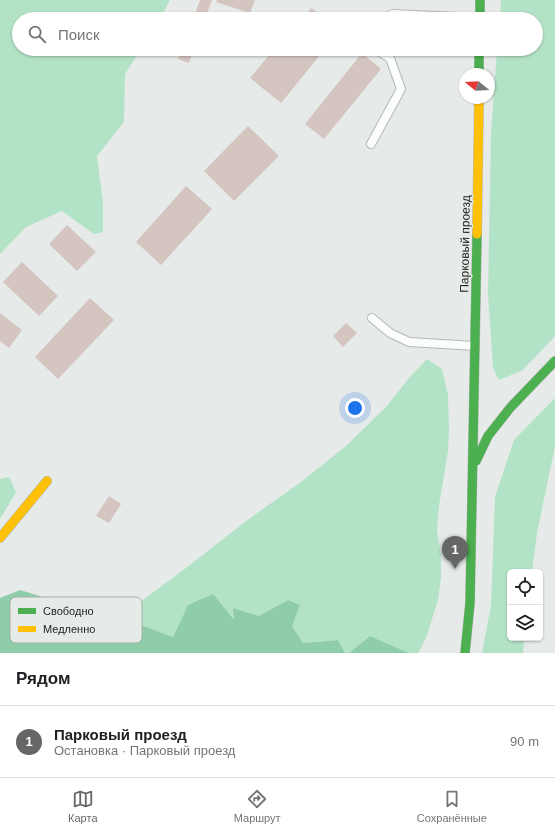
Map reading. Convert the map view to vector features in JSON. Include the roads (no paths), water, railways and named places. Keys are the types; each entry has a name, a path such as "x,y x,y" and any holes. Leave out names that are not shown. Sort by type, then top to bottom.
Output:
{"main road":[{"path":"480,0 480,12"},
{"path":"479,68 480,56"},
{"name":"Парковый проезд","path":"465,653 470,603 476,346 479,104"},
{"path":"473,468 488,436 510,408 555,360"},
{"path":"475,386 483,397"},
{"path":"495,409 510,408"},
{"path":"0,538 47,482"}],"lane":[{"path":"372,144 402,88 390,58 387,56"},
{"path":"372,318 390,333 409,342 476,346"}],"place":[{"name":"Парковый проезд","path":"455,569"}]}
